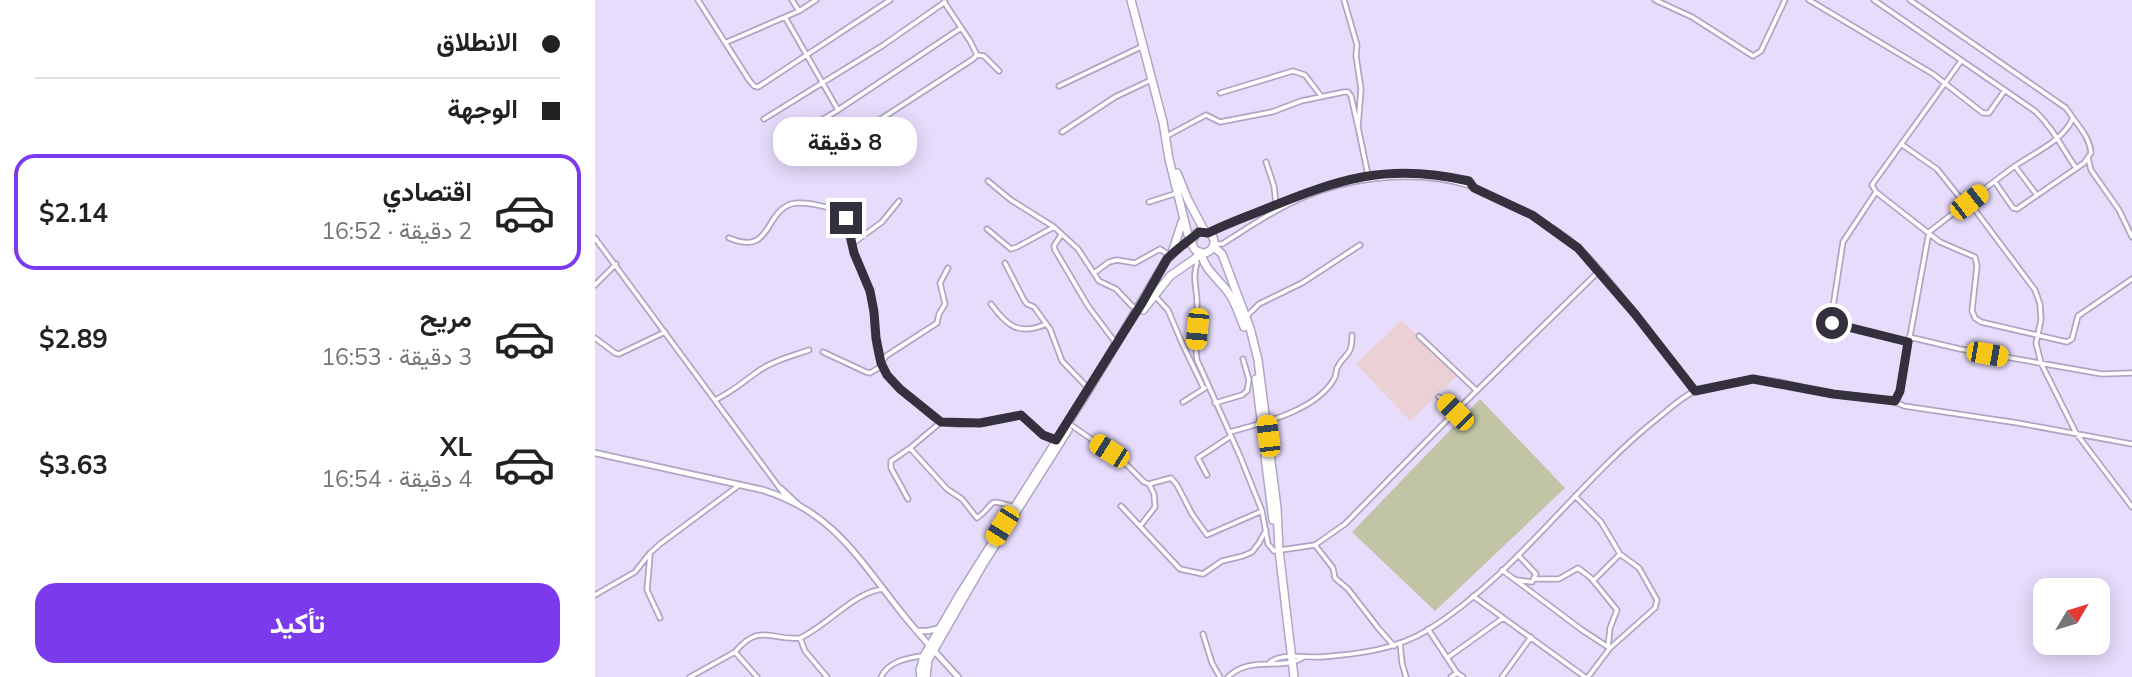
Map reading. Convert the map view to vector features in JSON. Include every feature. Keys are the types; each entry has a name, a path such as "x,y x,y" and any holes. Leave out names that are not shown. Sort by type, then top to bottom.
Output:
{"main road":[{"path":"1131,0 1182,189 1213,238 1214,245 1221,251 1246,318 1258,360 1264,422"},
{"path":"1166,135 1187,233 1193,239 1194,247 1201,253 1202,260 1235,304 1253,360 1277,508 1277,551 1291,677"},
{"path":"923,677 920,670 924,656 932,648 1071,425 1142,305 1178,239 1183,218"},
{"path":"1168,257 1199,232 1207,232"},
{"path":"923,677 941,628 1142,305 1170,275 1201,253 1209,251 1214,245"},
{"path":"1185,265 1197,263 1212,271"}],"street":[{"path":"698,0 749,80 758,87 890,0"},
{"path":"792,0 799,12"},
{"path":"727,42 799,12 816,0"},
{"path":"1343,0 1357,45 1361,89 1359,127"},
{"path":"1655,0 1692,17 1753,56 1761,51 1785,0"},
{"path":"1809,0 1946,83 1983,113 1993,110 2005,90"},
{"path":"1874,0 2035,111 2050,124 2056,139 2075,168"},
{"path":"1910,0 2066,108 2090,145 2091,153 2088,158 2017,209 2013,208 1995,182"},
{"path":"764,119 882,46 944,1 977,55"},
{"path":"786,17 838,110"},
{"path":"796,135 961,28"},
{"path":"1059,86 1143,46"},
{"path":"809,162 864,130 977,55 984,55 999,71"},
{"path":"1961,61 1872,185 1876,192 1941,242 1975,257 1977,266 1972,312 1981,322 2067,342 2072,338 2078,316 2132,279"},
{"path":"1220,93 1293,71 1305,75 1321,96"},
{"path":"1062,132 1115,97 1151,80"},
{"path":"1166,135 1206,115 1220,122 1272,112 1321,96 1348,92 1359,127 1368,175"},
{"path":"1895,401 1900,391 1929,232 2015,166 2056,139 2069,127 2073,118"},
{"path":"1901,144 1937,169 2035,290 2040,304 2037,352 2041,363 2075,433 2132,507"},
{"path":"2088,158 2091,170 2119,210 2132,237"},
{"path":"1266,162 1274,186 1276,204"},
{"path":"2015,166 2036,194"},
{"path":"1207,232 1276,204 1368,175 1434,174 1469,181 1474,188"},
{"path":"1214,245 1222,244 1273,211 1319,189 1395,178 1433,179 1467,185 1512,205 1551,227 1578,248 1635,314 1695,391"},
{"path":"988,181 1011,200 1054,227 1078,249 1099,281 1116,289 1132,306 1142,305"},
{"path":"1876,192 1843,242 1831,320 1835,325 2102,374 2132,373"},
{"path":"1149,202 1177,193"},
{"path":"852,244 882,222 899,201"},
{"path":"729,238 744,242 756,239 769,230 774,216 782,209 798,203 829,208 843,214 848,221 852,244 870,291 881,365 900,389 941,422 980,423 1021,415 1043,435 1056,440"},
{"path":"987,229 1011,248 1054,227"},
{"path":"1061,234 1054,246 1055,250 1088,306 1117,344"},
{"path":"595,238 788,499"},
{"path":"1246,318 1258,304 1302,283 1360,245"},
{"path":"1094,273 1109,262 1117,260 1135,263 1160,248 1168,257"},
{"path":"1005,263 1024,300 1034,306 1054,337 1062,361 1089,389"},
{"path":"1197,263 1194,275 1197,302 1196,352 1206,388"},
{"path":"595,285 616,264"},
{"path":"823,352 870,373 881,365 886,356 939,321 945,298 940,283 948,268"},
{"path":"1153,295 1161,300 1168,310 1182,343 1215,403 1262,511 1268,544 1277,551 1315,545 1354,517 1455,412 1599,271"},
{"path":"991,304 1002,319 1013,327 1027,330 1046,324"},
{"path":"595,338 619,354 665,332"},
{"path":"1207,475 1198,458 1230,434 1292,413 1331,384 1337,369 1352,348 1352,335"},
{"path":"1419,335 1476,391"},
{"path":"715,400 730,393 770,365 809,350"},
{"path":"1215,403 1247,391 1249,380 1243,359"},
{"path":"1229,677 1241,669 1273,660 1364,652 1394,646 1428,629 1473,596 1502,570 1646,427 1695,391 1753,379 1833,394 1895,401 1904,406 2132,444"},
{"path":"1183,402 1206,388"},
{"path":"1439,397 1455,412"},
{"path":"908,499 890,463 894,457 910,448 941,422"},
{"path":"1071,425 1109,451 1149,484 1154,494 1155,507 1140,525"},
{"path":"910,448 947,489 963,499 977,518 997,500 1014,507"},
{"path":"595,453 740,484 799,504"},
{"path":"1149,484 1163,478 1171,478 1207,535 1262,511"},
{"path":"595,595 635,572 650,553 740,484"},
{"path":"779,487 839,534 916,631 958,677"},
{"path":"1473,596 1587,677 1609,648 1655,608 1657,600 1639,568 1620,554 1601,522 1575,496"},
{"path":"1121,506 1181,569 1203,574 1222,561 1252,552 1266,530"},
{"path":"1315,545 1333,568 1335,578 1348,589 1394,646"},
{"path":"650,553 647,590 660,618"},
{"path":"1593,581 1620,554"},
{"path":"1514,580 1532,582 1536,574 1518,555"},
{"path":"1534,579 1543,581 1562,578 1578,568 1593,581 1617,610 1610,628 1609,648"},
{"path":"1502,570 1609,648"},
{"path":"690,677 735,652 751,637 777,635 800,638 862,596 884,589"},
{"path":"1447,658 1503,618"},
{"path":"916,631 941,628"},
{"path":"1428,629 1457,673 1463,677"},
{"path":"1203,634 1212,663 1220,677"},
{"path":"1502,677 1531,637"},
{"path":"800,638 804,651 827,677"},
{"path":"1400,643 1406,677"},
{"path":"735,652 757,677"},
{"path":"881,677 885,669 892,664 924,656"},
{"path":"1451,677 1457,673"}],"shaded area":[{"path":"1402,320 1457,376 1410,421 1356,364"}],"green space":[{"path":"1480,399 1565,488 1435,611 1352,532"}],"route":[{"path":"846,218 854,253 870,291 881,363 887,375 900,389 937,421 980,423 1021,415 1043,435 1056,440 1173,253 1199,232 1208,233 1319,187 1368,175 1434,174 1469,181 1474,188 1532,215 1551,227 1588,258 1695,391 1753,379 1833,394 1895,401 1899,396 1908,342 1832,323"}]}
